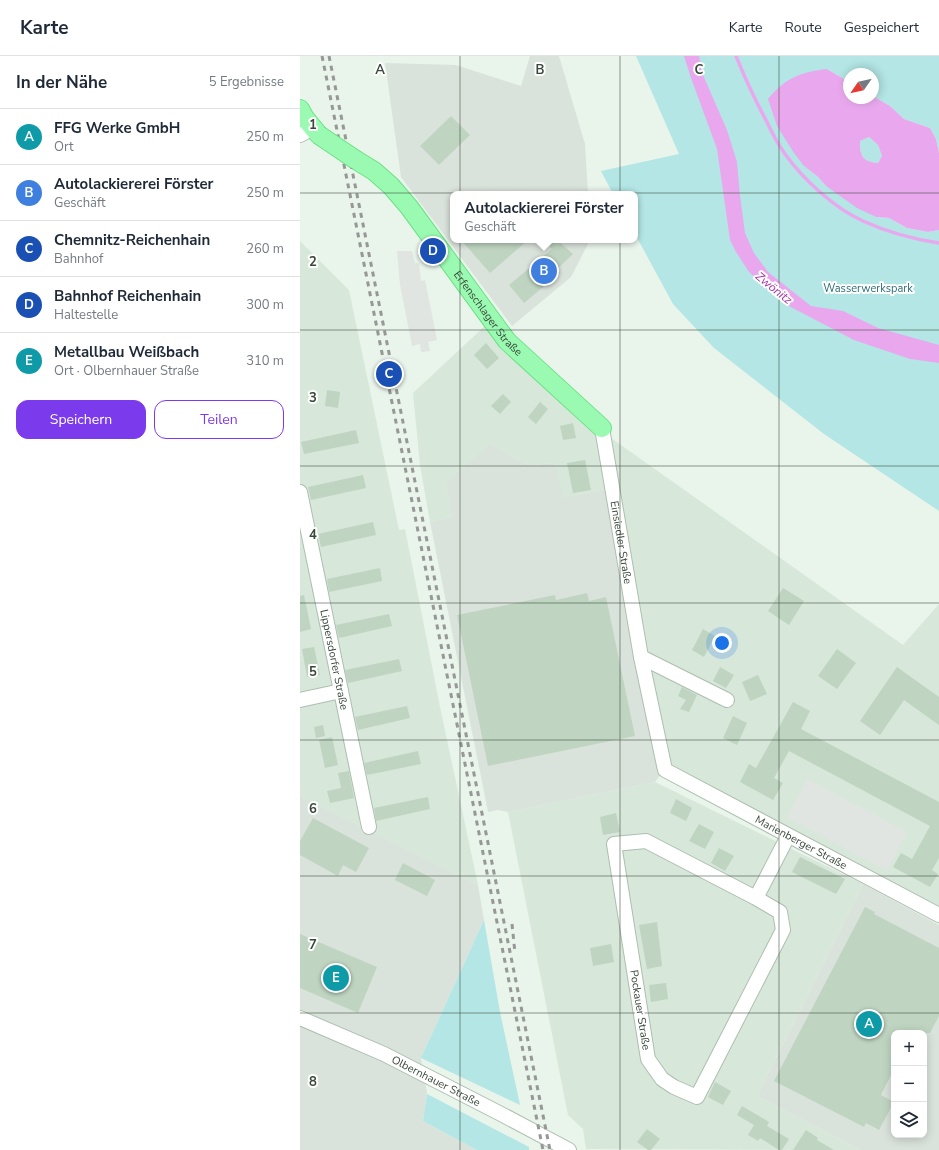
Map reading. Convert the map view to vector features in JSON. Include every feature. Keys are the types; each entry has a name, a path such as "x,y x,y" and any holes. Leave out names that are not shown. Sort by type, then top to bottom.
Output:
{"main road":[{"name":"Erfenschlager Straße","path":"300,109 311,133 374,171 391,186 409,207 507,341 602,428"}],"street":[{"name":"Einsiedler Straße","path":"602,428 641,657 665,770"},
{"name":"Lippersdorfer Straße","path":"300,492 369,827"},
{"path":"641,657 727,700"},
{"path":"300,700 341,691"},
{"name":"Marienberger Straße","path":"665,770 939,915"},
{"path":"756,898 788,836"},
{"name":"Pockauer Straße","path":"646,840 756,898 780,912 783,930 697,1097 674,1087 662,1079 648,1059 614,844 646,840"},
{"name":"Olbernhauer Straße","path":"300,1018 384,1054 569,1150"}],"shaded area":[{"path":"530,56 559,56 585,144 588,191 450,191 450,243 401,177 385,63 456,65 521,86"},
{"path":"300,241 349,290 399,530 405,529 440,707 478,885 300,796"},
{"path":"450,243 588,243 571,277 512,326"},
{"path":"397,251 412,251 415,263 419,263 421,281 425,280 437,340 428,342 430,351 421,352 420,344 412,346 400,285"},
{"path":"488,323 600,429 611,489 562,499 555,463 528,465 491,444 453,517 430,522 420,465 413,393"},
{"path":"604,433 903,645 939,604 939,913 666,768"},
{"path":"491,444 528,465 555,463 563,498 611,489 664,770 655,782 508,812 498,810 488,812 430,522 453,517 446,483"},
{"path":"807,779 907,832 887,871 787,817"},
{"path":"655,782 863,884 757,1096 861,1150 586,1149 583,1129 568,1115 508,812"},
{"path":"300,796 478,885 484,920 421,1058 427,1093 423,1121 477,1150 300,1150"},
{"path":"863,884 939,925 939,1150 861,1150 757,1096"}],"green space":[{"name":"Wasserwerkspark","path":"636,56 939,56 939,153 936,139 930,128 904,119 890,106 879,100 879,68 843,68 843,78 827,69 804,166 818,177 826,186 876,217 889,218 907,228 928,232 939,230 939,511 824,434 714,348 673,304 638,240 638,191 611,191 601,171 679,154"},
{"path":"869,137 878,145 882,156 878,163 865,160 861,154 860,141"},
{"path":"484,920 500,1012 520,1105 421,1058"},
{"path":"427,1094 529,1147 529,1150 477,1150 423,1121"}],"water":[{"name":"Zwönitz","path":"684,56 699,56 703,75 727,130 737,162 745,233 754,253 768,272 811,306 843,311 878,328 939,345 939,363 910,359 854,340 785,304 749,272 730,240 717,149"},
{"path":"827,69 843,78 843,104 879,104 879,100 890,106 904,119 930,128 936,139 939,153 939,230 928,232 907,228 889,218 876,217 857,208 826,186 818,177 804,166 777,126 768,99 787,81 809,72","holes":["869,137 878,145 882,156 878,163 865,159 861,154 860,141"]}],"building":[{"path":"451,116 470,135 439,165 420,146"},
{"path":"464,243 525,243 490,273"},
{"path":"546,243 560,243 573,254 557,269 560,273 524,303 509,285 552,249"},
{"path":"486,343 499,358 487,369 474,355"},
{"path":"327,390 340,392 338,408 325,406"},
{"path":"503,394 511,402 500,414 491,406"},
{"path":"540,402 548,409 536,424 528,417"},
{"path":"573,423 576,438 563,440 560,426"},
{"path":"356,430 359,443 304,454 301,442"},
{"path":"585,460 591,490 573,493 567,463"},
{"path":"363,475 366,488 311,500 308,487"},
{"path":"373,522 376,535 321,547 318,534"},
{"path":"380,568 382,581 329,592 327,579"},
{"path":"783,588 804,601 789,625 768,611"},
{"path":"587,593 589,601 606,597 635,736 488,766 457,615 555,595 556,600"},
{"path":"304,595 311,629 300,632 300,596"},
{"path":"389,614 392,626 339,638 336,625"},
{"path":"703,629 715,636 704,657 692,650"},
{"path":"314,647 320,675 307,677 302,649"},
{"path":"837,649 856,663 837,689 818,676"},
{"path":"399,659 402,671 348,683 345,670"},
{"path":"720,667 734,675 726,688 713,681"},
{"path":"897,667 939,697 939,725 904,700 880,735 860,721"},
{"path":"758,675 767,694 750,701 742,682"},
{"path":"682,687 697,695 689,712 680,709 686,700 678,696"},
{"path":"793,702 810,711 801,729 939,802 939,858 932,870 938,874 930,887 893,867 901,853 912,859 930,826 789,751 774,778 783,783 773,800 740,782 749,764 756,768"},
{"path":"407,706 410,718 358,730 355,717"},
{"path":"733,716 747,723 737,745 723,738"},
{"path":"323,725 325,736 316,738 314,727"},
{"path":"332,737 338,765 325,768 319,740"},
{"path":"418,751 421,764 367,775 364,763"},
{"path":"349,771 354,798 330,803 327,791 341,788 338,773"},
{"path":"428,797 430,809 376,821 374,808"},
{"path":"676,799 692,808 686,821 670,813"},
{"path":"616,813 620,832 603,835 600,817"},
{"path":"313,818 369,848 356,872 343,865 338,876 300,855 300,841"},
{"path":"699,824 714,832 705,849 689,841"},
{"path":"719,848 734,856 725,871 711,863"},
{"path":"800,857 845,879 836,894 792,872"},
{"path":"403,863 435,880 427,896 395,880"},
{"path":"865,907 875,912 874,914 939,948 939,1016 930,1033 927,1033 927,1030 891,1030 891,1075 881,1095 891,1100 891,1108 879,1130 866,1123 864,1127 774,1081"},
{"path":"657,922 662,966 647,969 639,925"},
{"path":"300,934 377,967 358,1013 300,988"},
{"path":"611,944 614,962 593,966 590,948"},
{"path":"666,983 668,999 651,1002 649,985"},
{"path":"715,1082 731,1091 723,1105 708,1097"},
{"path":"742,1106 769,1122 767,1126 789,1139 782,1150 779,1150 760,1138 758,1141 748,1135 754,1125 737,1115"},
{"path":"647,1129 660,1139 651,1150 648,1150 637,1142"},
{"path":"806,1130 818,1138 817,1140 834,1150 793,1150"}],"waterway":[{"path":"736,56 754,97 773,134 792,164 810,183 841,209 863,221 900,235 939,243"}],"railway":[{"path":"322,56 543,1150"},
{"path":"329,56 550,1150"},
{"path":"512,924 515,953"}],"place":[{"name":"Bahnhof Reichenhain","path":"433,251"},
{"name":"Autolackiererei Förster","path":"544,271"},
{"name":"Chemnitz-Reichenhain","path":"389,374"},
{"name":"Metallbau Weißbach","path":"336,978"},
{"name":"FFG Werke GmbH","path":"869,1024"}]}
